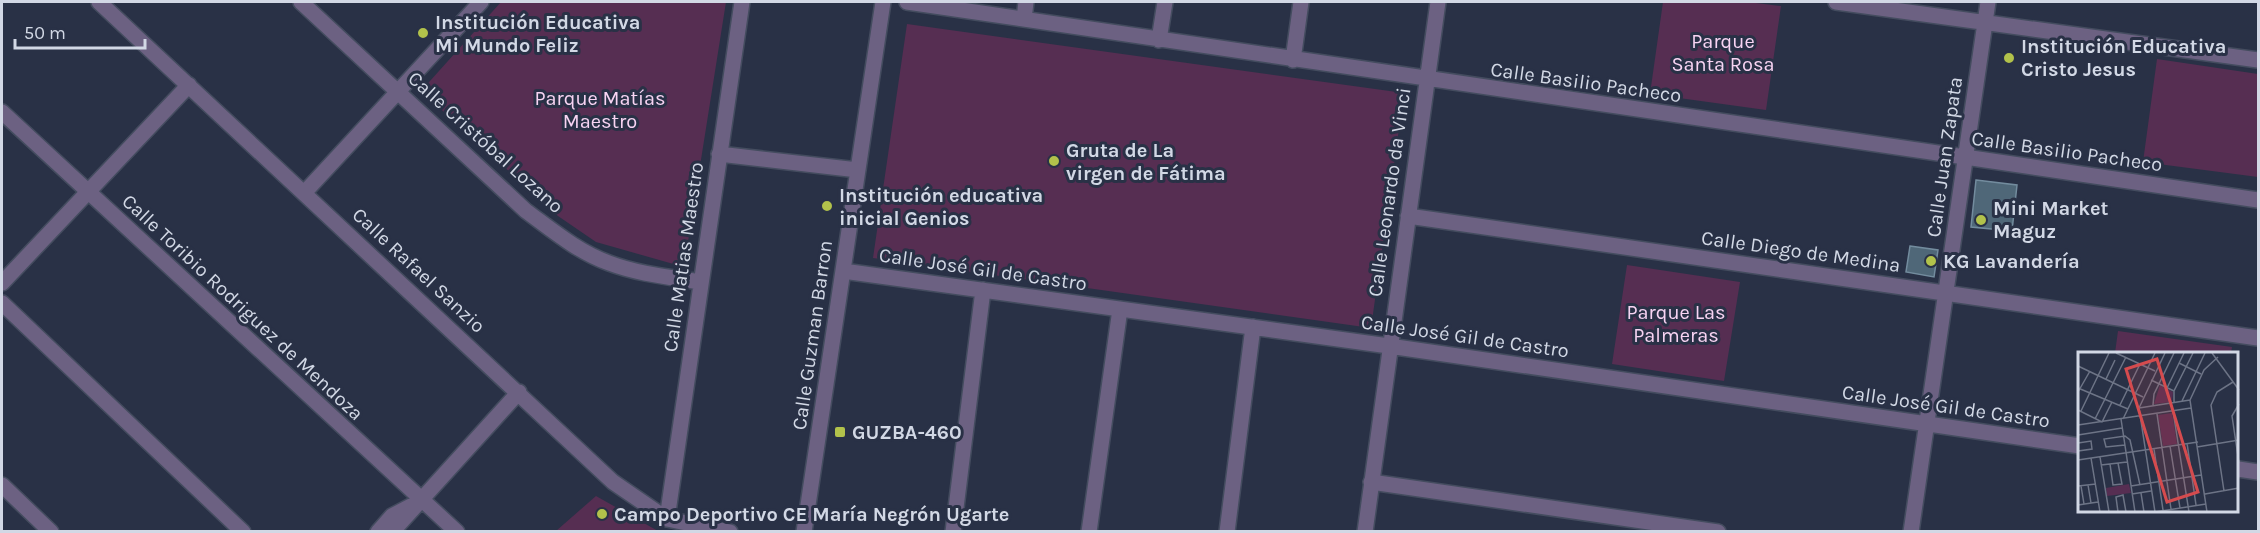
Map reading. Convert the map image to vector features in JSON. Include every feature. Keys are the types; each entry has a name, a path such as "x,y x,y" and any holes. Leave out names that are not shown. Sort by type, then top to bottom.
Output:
{"street":[{"name":"Calle Rafael Sanzio","path":"99,2 613,482 667,519 730,531"},
{"name":"Calle Cristóbal Lozano","path":"301,2 526,211 562,237 608,263 646,274 700,282"},
{"path":"305,192 481,2"},
{"name":"Calle Matias Maestro","path":"667,519 742,2"},
{"name":"Calle Guzman Barron","path":"804,531 883,2"},
{"name":"Calle Basilio Pacheco","path":"907,2 1426,80 2259,200"},
{"path":"1024,18 1026,2"},
{"path":"1159,40 1165,2"},
{"path":"1293,60 1301,2"},
{"name":"Calle Leonardo da Vinci","path":"1365,531 1438,2"},
{"path":"1836,2 2259,60"},
{"name":"Calle Juan Zapata","path":"1911,531 1988,2"},
{"path":"2,283 189,85"},
{"name":"Calle Toribio Rodriguez de Mendoza","path":"2,112 457,531"},
{"path":"719,154 858,170"},
{"name":"Calle Diego de Medina","path":"1408,216 2259,338"},
{"name":"Calle José Gil de Castro","path":"843,270 2078,446"},
{"path":"953,531 983,290"},
{"path":"2,303 243,531"},
{"path":"1089,531 1120,309"},
{"path":"1227,531 1253,327"},
{"path":"392,531 519,392"},
{"path":"2239,469 2259,472"},
{"path":"1371,482 1718,531"},
{"path":"2,485 51,531"},
{"path":"378,531 392,516 421,500"}],"green space":[{"name":"Parque Matías Maestro","path":"501,2 726,2 684,267 596,242 558,216 421,91"},
{"name":"Parque Santa Rosa","path":"1663,2 1748,2 1781,6 1766,110 1650,94"},
{"path":"907,24 1404,93 1371,328 873,258"},
{"path":"2157,59 2258,74 2258,177 2143,162"},
{"name":"Parque Las Palmeras","path":"1627,265 1740,282 1724,381 1612,364"},
{"path":"2118,331 2232,347 2231,352 2115,352"},
{"name":"Campo Deportivo CE María Negrón Ugarte","path":"596,496 658,531 556,531"}],"building":[{"path":"1976,180 2017,185 2012,231 1971,227"},
{"path":"1910,246 1938,250 1934,277 1906,272"}],"place":[{"name":"Institución Educativa Mi Mundo Feliz","path":"423,33"},
{"name":"Institución Educativa Cristo Jesus","path":"2009,58"},
{"name":"Gruta de La virgen de Fátima","path":"1054,161"},
{"name":"Institución educativa inicial Genios","path":"827,206"},
{"name":"Mini Market Maguz","path":"1981,220"},
{"name":"KG Lavandería","path":"1931,261"},
{"name":"GUZBA-460","path":"840,432"},
{"name":"Campo Deportivo CE María Negrón Ugarte","path":"602,514"}]}
